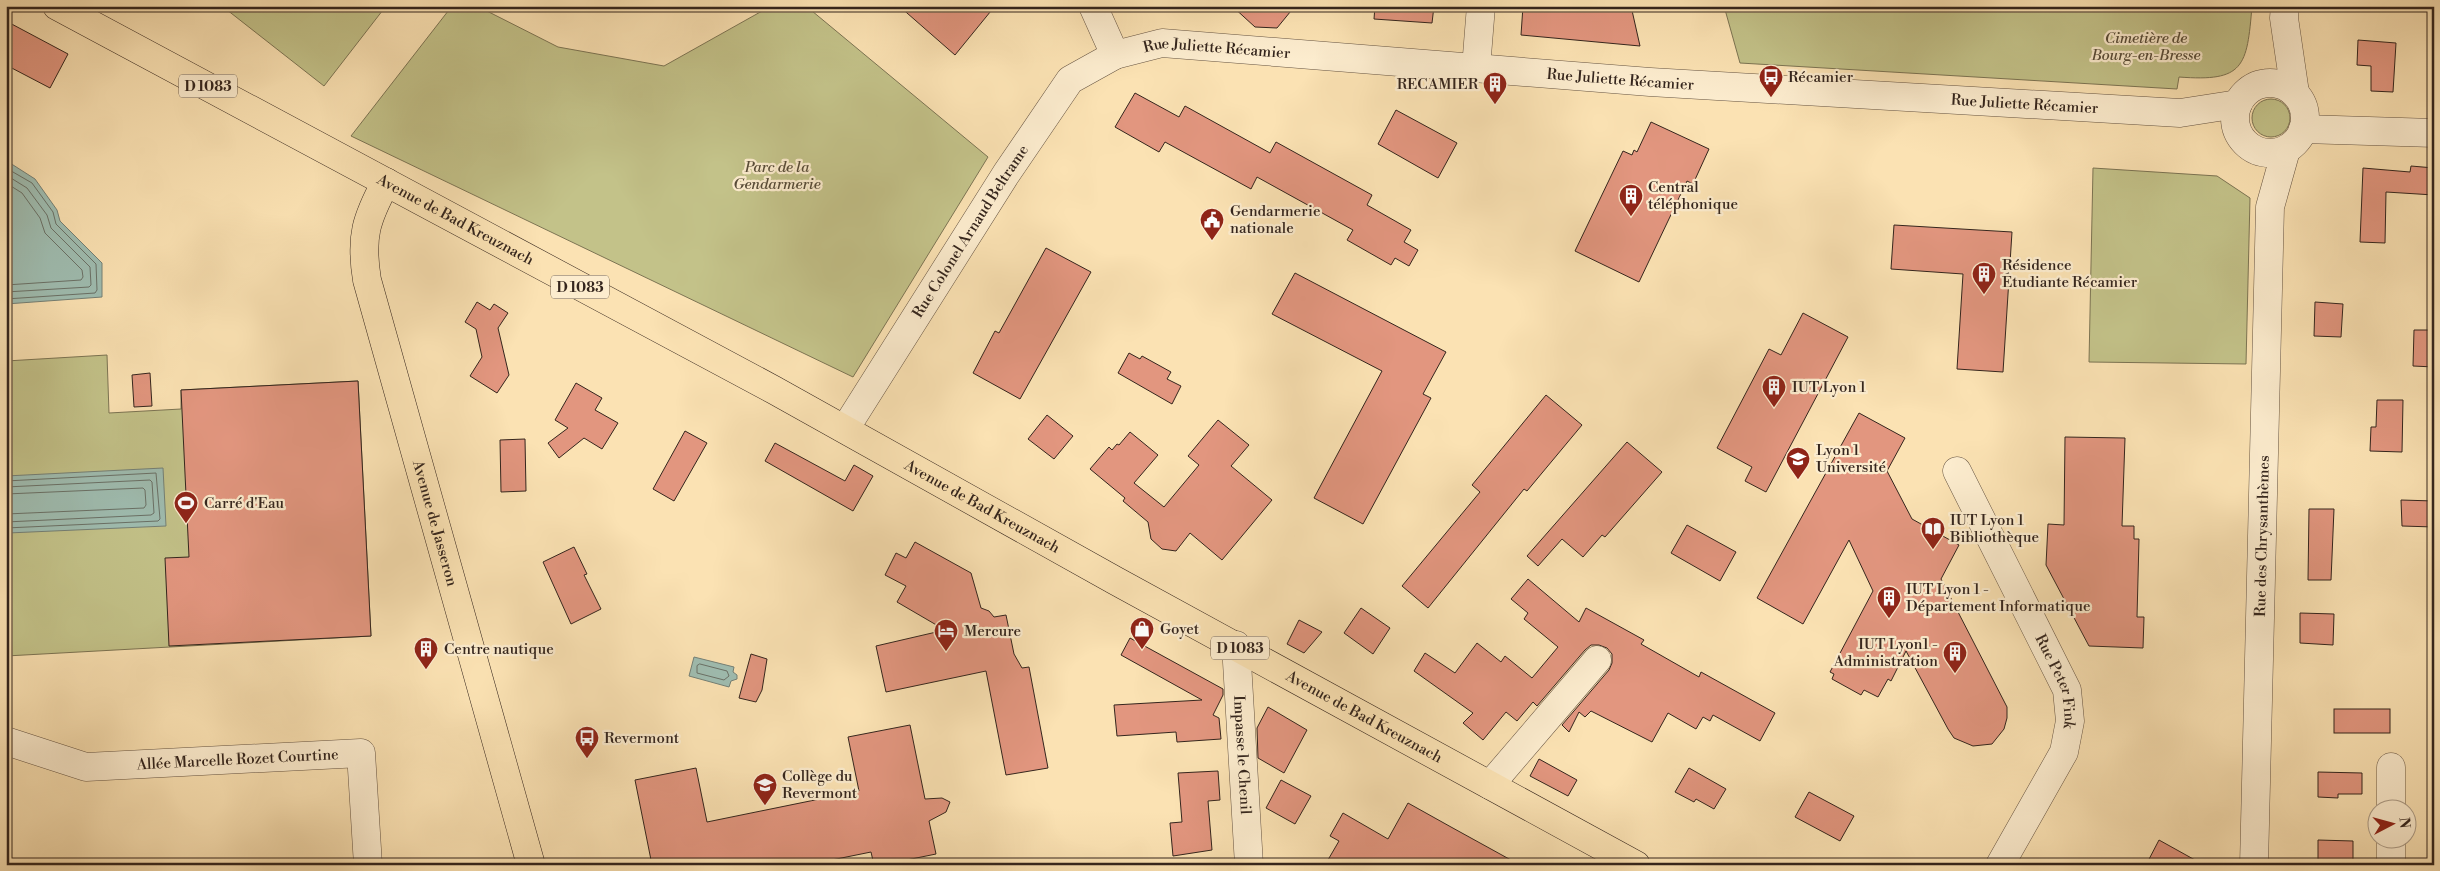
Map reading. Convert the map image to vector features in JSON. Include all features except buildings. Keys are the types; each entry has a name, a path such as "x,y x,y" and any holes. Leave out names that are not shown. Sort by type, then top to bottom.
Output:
{"main road":[{"name":"Avenue de Bad Kreuznach","path":"57,6 845,429 1116,581 1636,865"},
{"name":"Avenue de Jasseron","path":"386,182 368,215 364,236 367,280 532,865"}],"street":[{"path":"1094,6 1115,55"},
{"path":"1476,68 1481,6"},
{"path":"2261,84 2276,47 2284,12"},
{"path":"2284,12 2295,93"},
{"name":"Rue Juliette Récamier","path":"1115,55 1162,43 1751,88 2180,113 2238,104"},
{"name":"Rue Colonel Arnaud Beltrame","path":"845,429 1006,174 1070,80 1115,55"},
{"path":"2274,83 2295,93 2301,101 2305,114 2303,129 2296,141 2286,150 2268,153 2245,142 2235,121 2238,104 2248,92 2261,84 2274,83"},
{"name":"Rue Juliette Récamier","path":"2180,113 2245,142"},
{"path":"2303,129 2434,128"},
{"name":"Rue des Chrysanthèmes","path":"2245,142 2270,207"},
{"name":"Rue des Chrysanthèmes","path":"2254,865 2270,207 2286,150"},
{"name":"Rue Peter Fink","path":"1957,471 2067,690 2070,721 2064,752 2000,865"},
{"name":"Impasse le Chenil","path":"1236,645 1249,865"},
{"path":"1490,785 1597,660"},
{"name":"Allée Marcelle Rozet Courtine","path":"6,741 86,767 361,753 368,865"},
{"path":"2391,767 2391,798"},
{"path":"2391,848 2391,865"}],"green space":[{"path":"222,6 386,6 324,86"},
{"name":"Parc de la Gendarmerie","path":"452,6 477,6 558,47 664,66 771,6 806,6 988,157 853,377 351,136"},
{"name":"Cimetière de Bourg-en-Bresse","path":"1724,6 2252,6 2248,44 2244,57 2238,66 2229,73 2217,77 2179,77 2177,89 1740,63"},
{"path":"2271,99 2284,105 2290,118 2284,131 2271,137 2258,131 2252,118 2258,105"},
{"path":"2093,168 2217,176 2250,198 2246,364 2089,362"},
{"name":"Carré d'Eau","path":"107,355 109,413 181,409 181,390 358,381 371,636 6,656 6,361"}],"water":[{"path":"10,163 35,179 57,210 60,221 102,263 102,297 6,304 6,164"},
{"path":"163,468 166,526 8,533 6,476"},
{"path":"694,657 734,667 733,672 737,675 737,679 731,681 729,687 689,676"}],"place":[{"name":"Récamier","path":"1771,98"},
{"name":"RECAMIER","path":"1495,105"},
{"name":"Central téléphonique","path":"1631,217"},
{"name":"Gendarmerie nationale","path":"1212,241"},
{"name":"Résidence Étudiante Récamier","path":"1984,295"},
{"name":"IUT Lyon 1","path":"1774,408"},
{"name":"Lyon 1 Université","path":"1798,480"},
{"name":"Carré d'Eau","path":"186,524"},
{"name":"IUT Lyon 1 Bibliothèque","path":"1933,550"},
{"name":"IUT Lyon 1 - Département Informatique","path":"1889,619"},
{"name":"Goyet","path":"1142,650"},
{"name":"Mercure","path":"946,652"},
{"name":"Centre nautique","path":"426,670"},
{"name":"IUT Lyon1 - Administration","path":"1955,674"},
{"name":"Revermont","path":"587,759"},
{"name":"Collège du Revermont","path":"765,806"}]}
